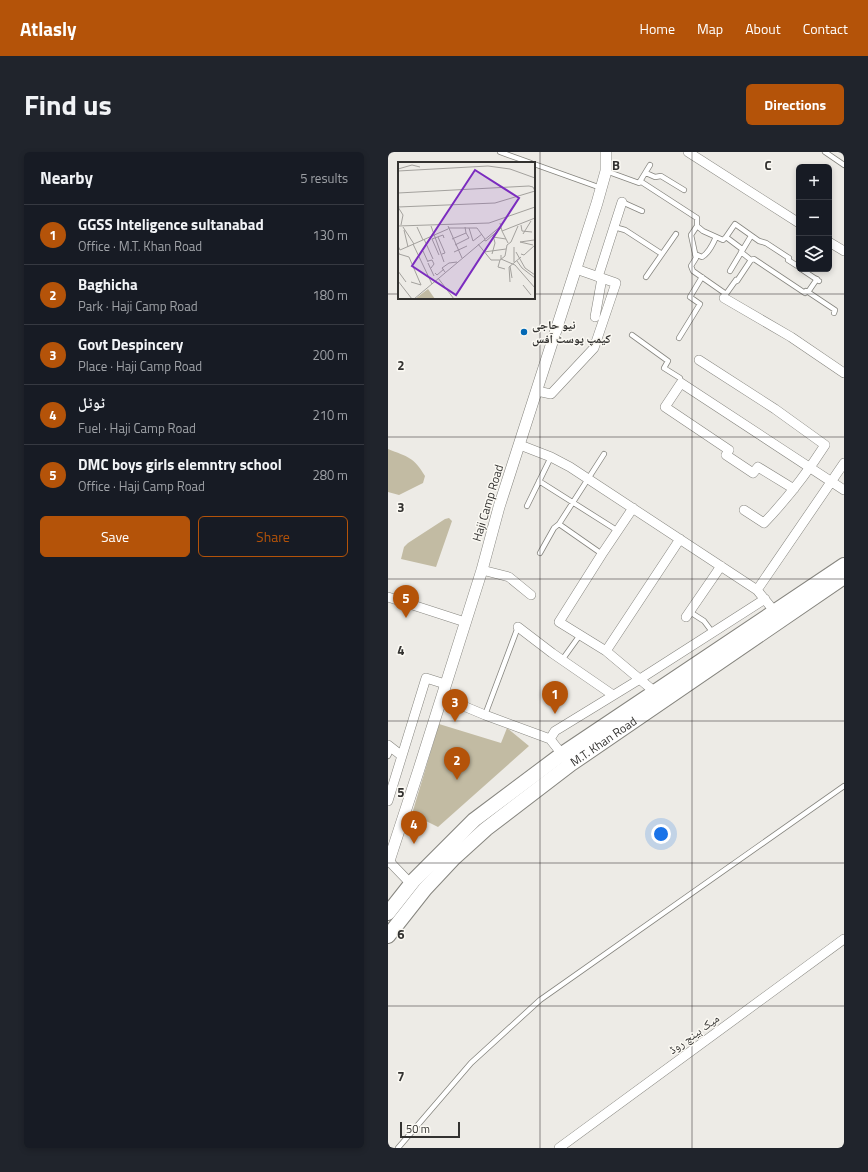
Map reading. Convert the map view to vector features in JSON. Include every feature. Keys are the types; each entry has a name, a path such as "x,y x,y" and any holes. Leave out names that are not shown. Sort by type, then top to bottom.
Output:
{"highway":[{"name":"M.T. Khan Road","path":"388,936 425,889 460,853 566,759 655,692 844,565"},
{"name":"M.T. Khan Road","path":"388,913 411,884 443,849 474,820 844,577"}],"street":[{"name":"Haji Camp Road","path":"388,860 442,697 500,507 601,188 606,171 606,152"},
{"path":"688,152 796,221"},
{"path":"595,317 600,277 622,202"},
{"path":"832,244 844,251"},
{"path":"537,391 551,394 594,348 616,283 576,269"},
{"path":"724,298 791,337 844,373"},
{"path":"699,360 775,409 825,445 794,489 764,523 744,510"},
{"path":"794,489 758,467 753,473 726,454 729,450 665,407 682,383 844,490"},
{"path":"520,445 551,457 589,479 757,590 775,612"},
{"path":"757,590 844,463"},
{"path":"633,508 559,622 606,652 655,692"},
{"path":"606,652 680,539"},
{"path":"688,614 721,566"},
{"path":"482,570 509,577 531,595"},
{"path":"388,597 465,622"},
{"path":"550,739 555,731 613,696 765,599"},
{"path":"518,627 613,696"},
{"path":"388,801 391,781 402,756 426,678 445,684"},
{"path":"442,697 550,739 566,759"},
{"path":"389,749 402,756"},
{"path":"388,860 411,884"},
{"name":"میک ہینچ روڈ","path":"559,1148 844,939"}],"lane":[{"path":"500,152 530,162"},
{"path":"825,152 844,165"},
{"path":"535,164 601,188"},
{"path":"640,181 650,165"},
{"path":"606,171 639,183 640,181 697,218 697,226 691,235 696,258 691,266 693,271 726,294 751,260"},
{"path":"646,172 655,177 661,176 684,190"},
{"path":"622,202 642,211"},
{"path":"697,226 703,231 723,240 735,224 751,236 766,243 789,258 788,260 796,265"},
{"path":"614,227 625,230 662,254"},
{"path":"646,278 676,234"},
{"path":"730,271 751,236"},
{"path":"695,254 702,257 705,255 716,237"},
{"path":"726,237 742,250 751,260 754,259 804,293 806,291 808,292 835,310 834,313"},
{"path":"806,272 818,280 808,292"},
{"path":"679,338 700,304 690,297 702,277"},
{"path":"632,336 668,361 664,368 680,378 682,383"},
{"path":"540,553 554,528 559,524 604,454"},
{"path":"527,506 551,457"},
{"path":"539,481 618,531"},
{"path":"559,524 602,554"},
{"path":"688,614 704,621 713,632"},
{"path":"485,715 518,627"},
{"path":"562,660 580,635"},
{"path":"398,1148 471,1063 540,1000 844,786"}],"shaded area":[{"path":"388,449 414,461 425,476 423,483 399,495 388,492"},
{"path":"449,518 452,521 436,567 401,559 404,547 408,543 445,519"},
{"path":"439,724 501,743 507,728 529,746 438,827 412,814"}],"place":[{"name":"نیو حاجی کیمپ پوسٹ آفس","path":"524,332"},
{"name":"DMC boys girls elemntry school","path":"406,618"},
{"name":"GGSS Inteligence sultanabad","path":"555,714"},
{"name":"Govt Despincery","path":"455,722"},
{"name":"Baghicha","path":"457,780"},
{"name":"ٹوٹل","path":"414,844"}]}
